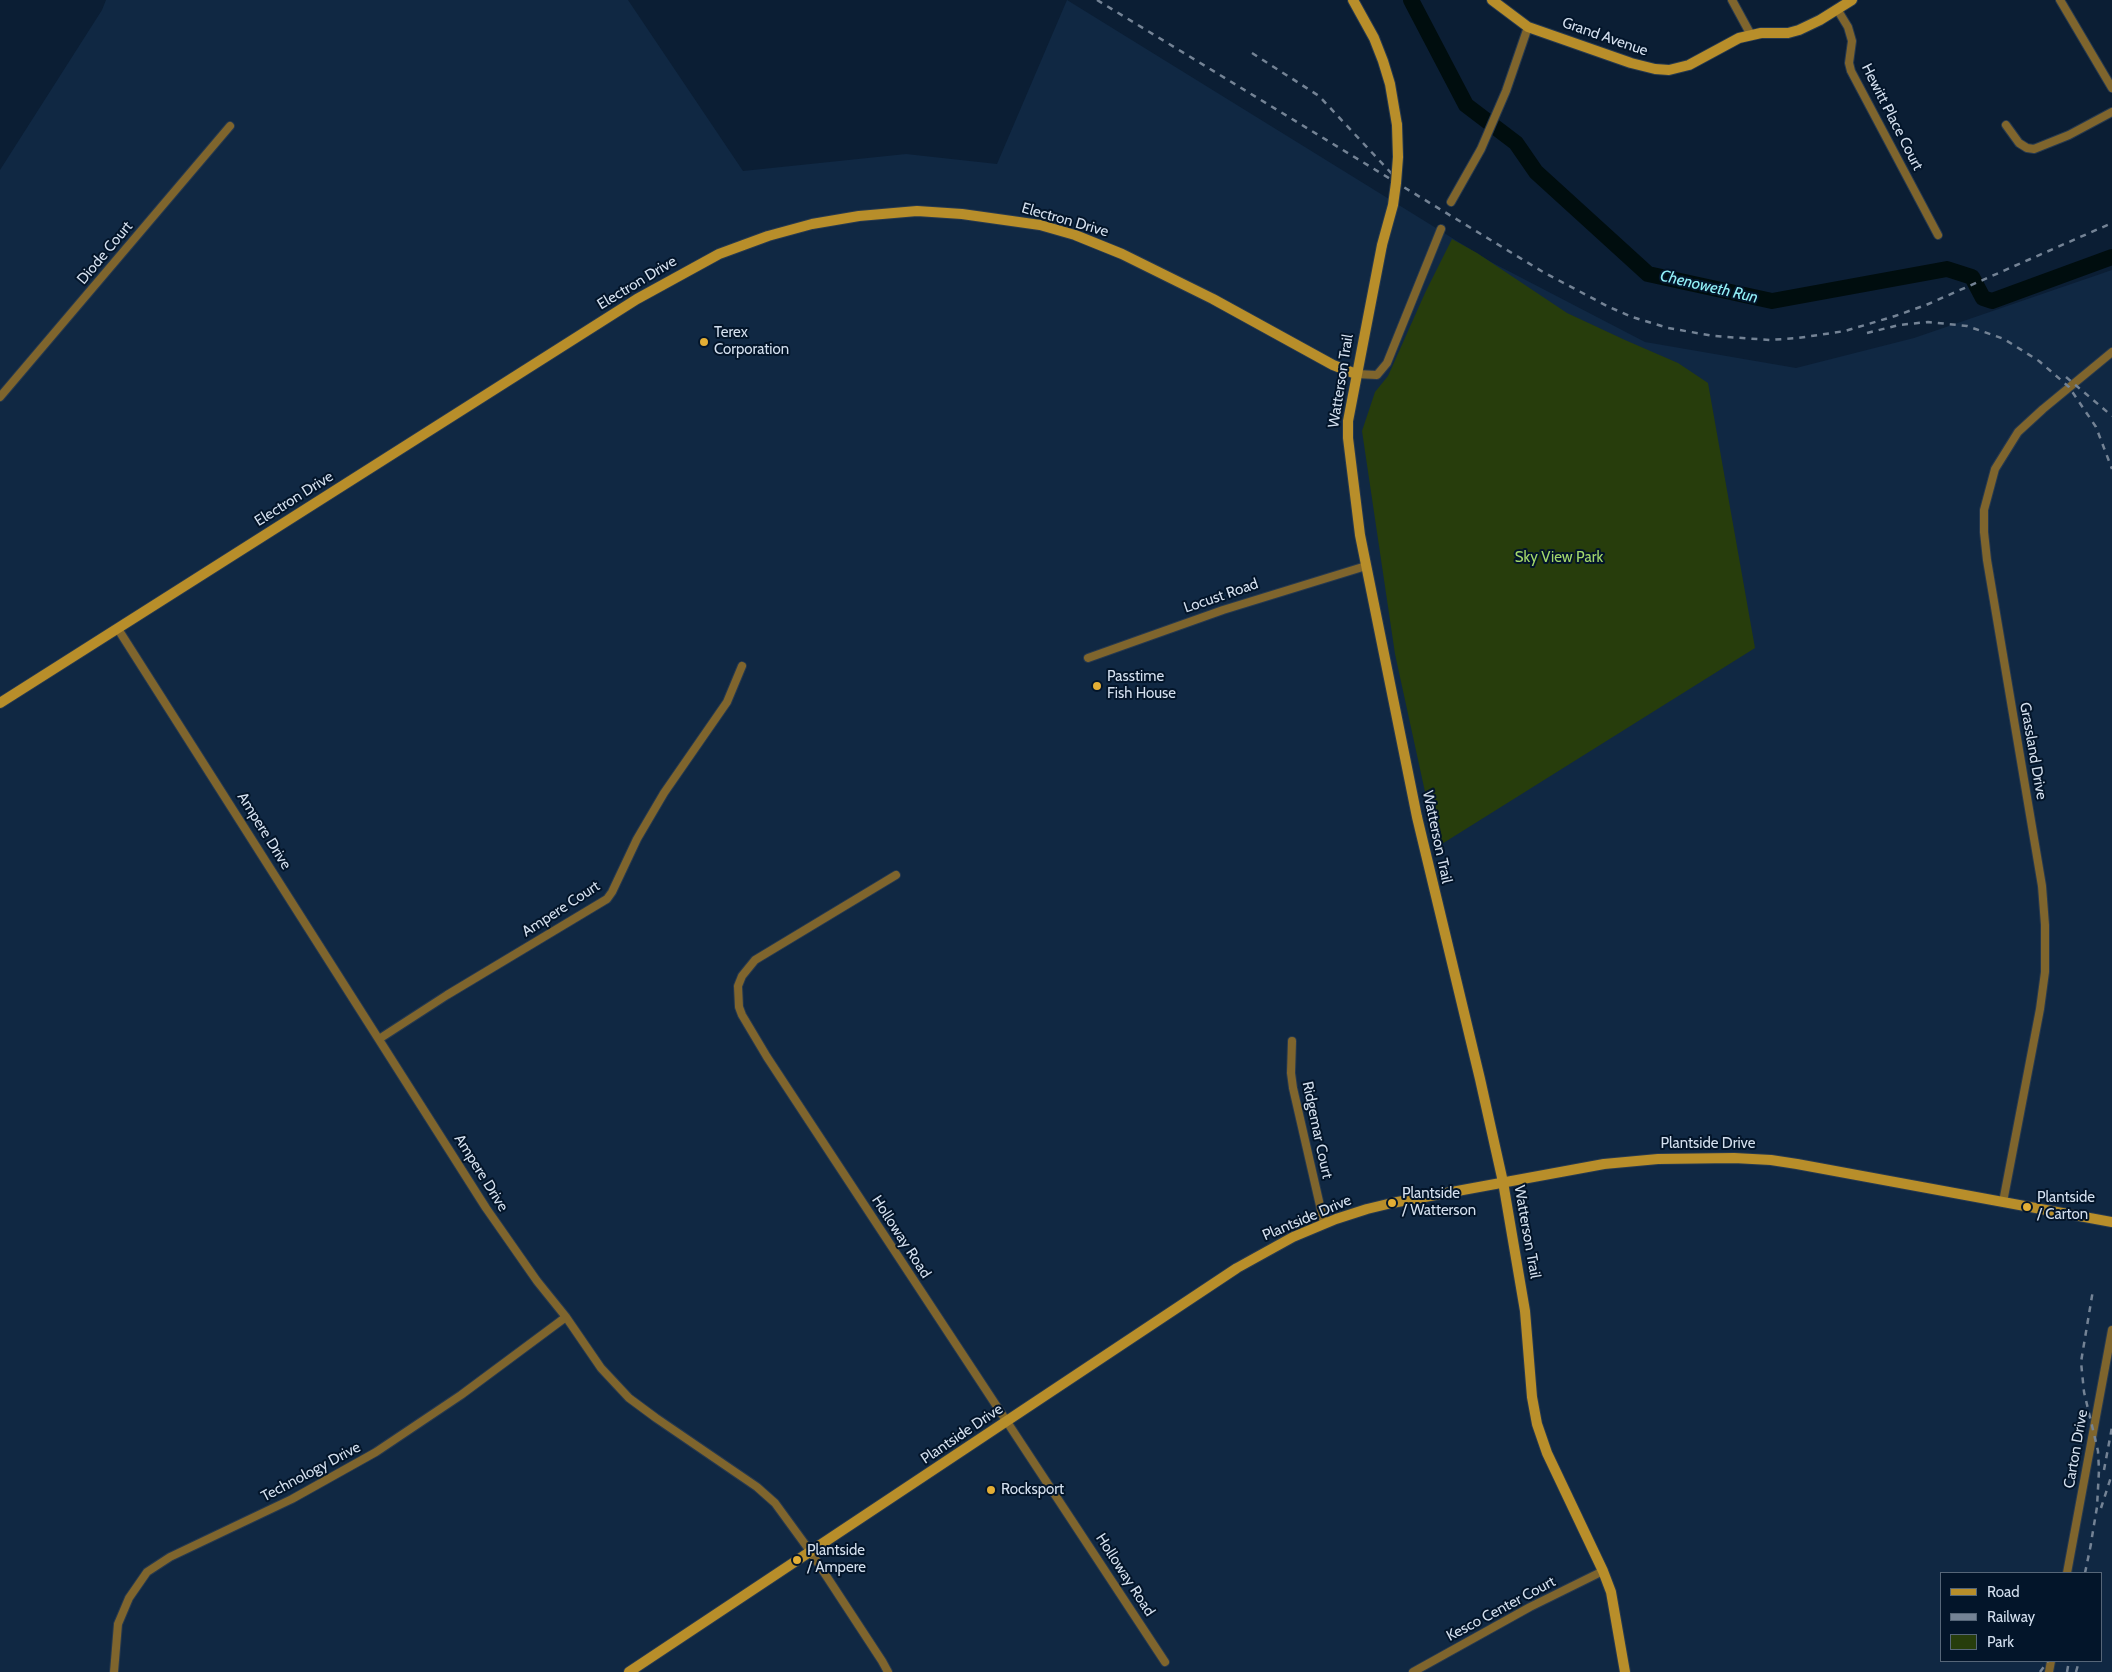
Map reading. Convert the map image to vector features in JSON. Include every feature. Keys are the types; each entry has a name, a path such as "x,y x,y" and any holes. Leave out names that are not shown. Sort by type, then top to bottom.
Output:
{"street":[{"name":"Watterson Trail","path":"1354,0 1374,38 1390,84 1397,125 1398,157 1393,205 1382,245 1356,374 1348,438 1360,536 1416,817 1480,1079 1503,1182 1526,1311 1532,1396 1538,1424 1547,1453 1603,1571 1616,1617 1625,1672"},
{"name":"Grand Avenue","path":"1492,0 1528,26 1631,63 1654,69 1668,70 1689,65 1739,38 1799,30 1852,0"},
{"path":"1732,0 1751,35"},
{"path":"2060,0 2112,88"},
{"name":"Hewitt Place Court","path":"1837,10 1848,27 1852,41 1849,63 1851,70 1938,235"},
{"path":"1451,202 1496,115 1528,26"},
{"path":"2006,125 2019,143 2027,148 2034,148 2069,135 2112,112"},
{"name":"Diode Court","path":"0,398 230,126"},
{"name":"Electron Drive","path":"0,703 652,290 719,254 768,236 812,224 859,216 917,212 962,214 1040,225 1074,235 1122,254 1213,299 1333,365 1356,374"},
{"path":"1356,374 1377,375 1387,363 1441,229"},
{"name":"Grassland Drive","path":"2003,1202 2040,1009 2045,972 2045,925 2042,886 1987,560 1984,510 1995,469 2018,432 2042,408 2112,352"},
{"name":"Locust Road","path":"1088,658 1272,593 1366,566"},
{"name":"Ampere Drive","path":"118,628 486,1208 537,1281 566,1317 600,1368 612,1382 656,1418 762,1492 788,1518 888,1672"},
{"name":"Ampere Court","path":"379,1039 608,899 637,839 694,747 726,702 742,666"},
{"name":"Holloway Road","path":"896,875 755,960 742,976 738,986 739,1007 767,1057 1165,1662"},
{"name":"Ridgemar Court","path":"1292,1041 1291,1073 1293,1088 1324,1223"},
{"name":"Plantside Drive","path":"629,1672 1237,1268 1292,1237 1324,1223 1392,1203 1574,1168 1636,1160 1734,1158 1771,1160 2112,1222"},
{"name":"Technology Drive","path":"114,1672 118,1624 129,1598 147,1572 170,1557 292,1499 376,1452 454,1400 566,1317"},
{"name":"Carton Drive","path":"2067,1572 2112,1330"},
{"name":"Kesco Center Court","path":"1413,1672 1530,1606 1603,1571"}],"shaded area":[{"path":"106,0 628,0 743,171 906,154 997,164 1067,0 1491,262 1645,342 1796,368 1914,338 2112,270 2112,1672 0,1672 0,170 102,10"}],"green space":[{"name":"Sky View Park","path":"1452,239 1477,253 1567,313 1678,363 1708,383 1755,648 1437,847 1395,654 1362,431 1375,392 1388,376 1425,293"}],"waterway":[{"name":"Chenoweth Run","path":"1411,0 1466,105 1516,143 1536,172 1648,274 1772,301 1947,269 1972,277 1983,298 1992,301 2112,257"}],"railway":[{"path":"1097,0 1543,272 1607,306 1632,317 1668,328 1714,336 1770,340 1845,331 1926,305 2112,223"},
{"path":"1252,53 1319,96 1393,175"},
{"path":"1867,333 1899,325 1928,322 1967,326 2004,339 2039,361 2069,387 2096,427 2112,469"},
{"path":"2066,377 2112,416"},
{"path":"2090,1549 2097,1507 2099,1470 2098,1451 2084,1392 2081,1362 2093,1290"},
{"path":"2104,1470 2112,1427"},
{"path":"2101,1508 2112,1474"},
{"path":"2085,1572 2091,1544"},
{"path":"2040,1672 2047,1662"},
{"path":"2067,1672 2069,1662"},
{"path":"2076,1672 2079,1662"}],"place":[{"name":"Terex Corporation","path":"704,342"},
{"name":"Passtime Fish House","path":"1097,686"},
{"name":"Plantside / Watterson","path":"1392,1203"},
{"name":"Plantside / Carton","path":"2027,1207"},
{"name":"Rocksport","path":"991,1490"},
{"name":"Plantside / Ampere","path":"797,1560"}]}
